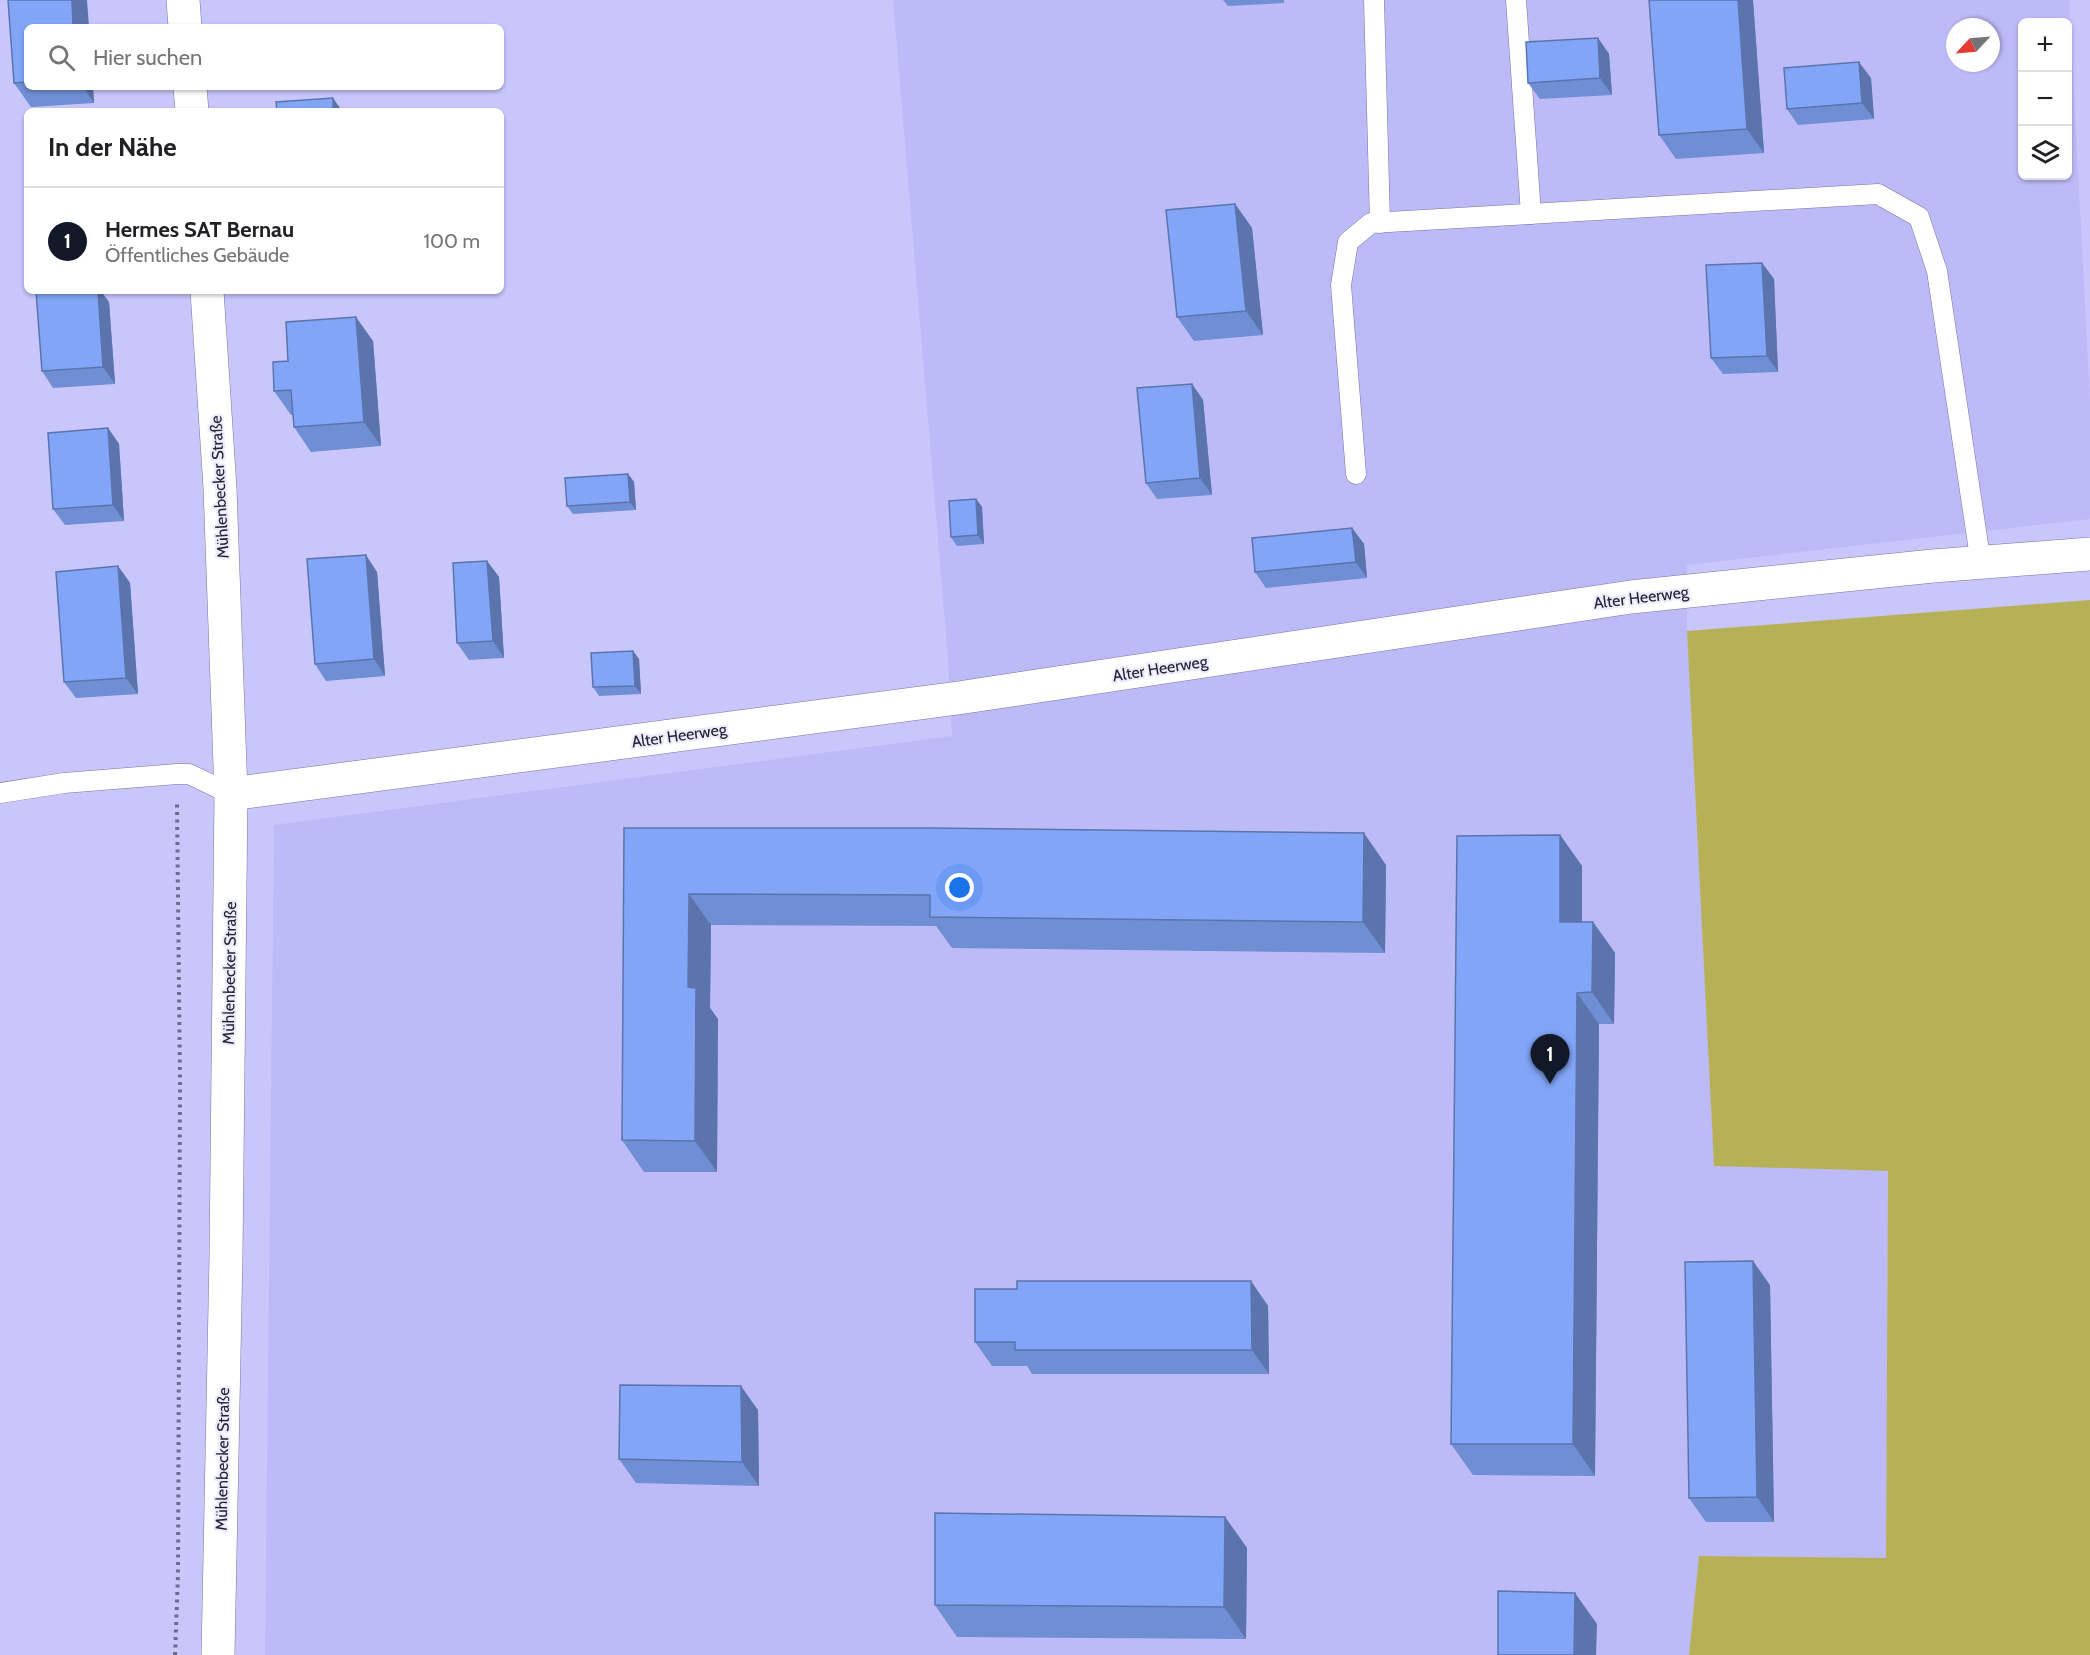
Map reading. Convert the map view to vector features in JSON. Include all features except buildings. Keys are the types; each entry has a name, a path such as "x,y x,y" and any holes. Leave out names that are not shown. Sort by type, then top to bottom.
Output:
{"street":[{"path":"183,0 184,24"},
{"path":"190,90 192,108"},
{"name":"Mühlenbecker Straße","path":"207,294 220,488 231,794 226,1255 218,1655"},
{"name":"Alter Heerweg","path":"231,794 958,698 1631,597 1933,566 2090,554"}],"lane":[{"path":"1374,0 1380,223"},
{"path":"1516,0 1532,214"},
{"path":"1356,474 1341,285 1348,242 1371,223 1878,194 1919,218 1937,271 1981,564"},
{"path":"0,793 64,783 189,774 231,794"}],"path":[{"path":"175,1655 178,1575 180,1107 177,774"}],"shaded area":[{"path":"893,0 2069,0 2070,18 2018,18 2018,180 2072,180 2072,57 2090,399 2090,519 1687,565 1687,631 1714,1165 1888,1171 1886,1558 1700,1556 1689,1655 265,1655 274,825 952,736 948,659"},
{"path":"2090,600 2090,1655 1689,1655 1699,1556 1886,1558 1888,1171 1714,1166 1687,631"}],"place":[{"name":"Hermes SAT Bernau","path":"1550,1084"}]}
